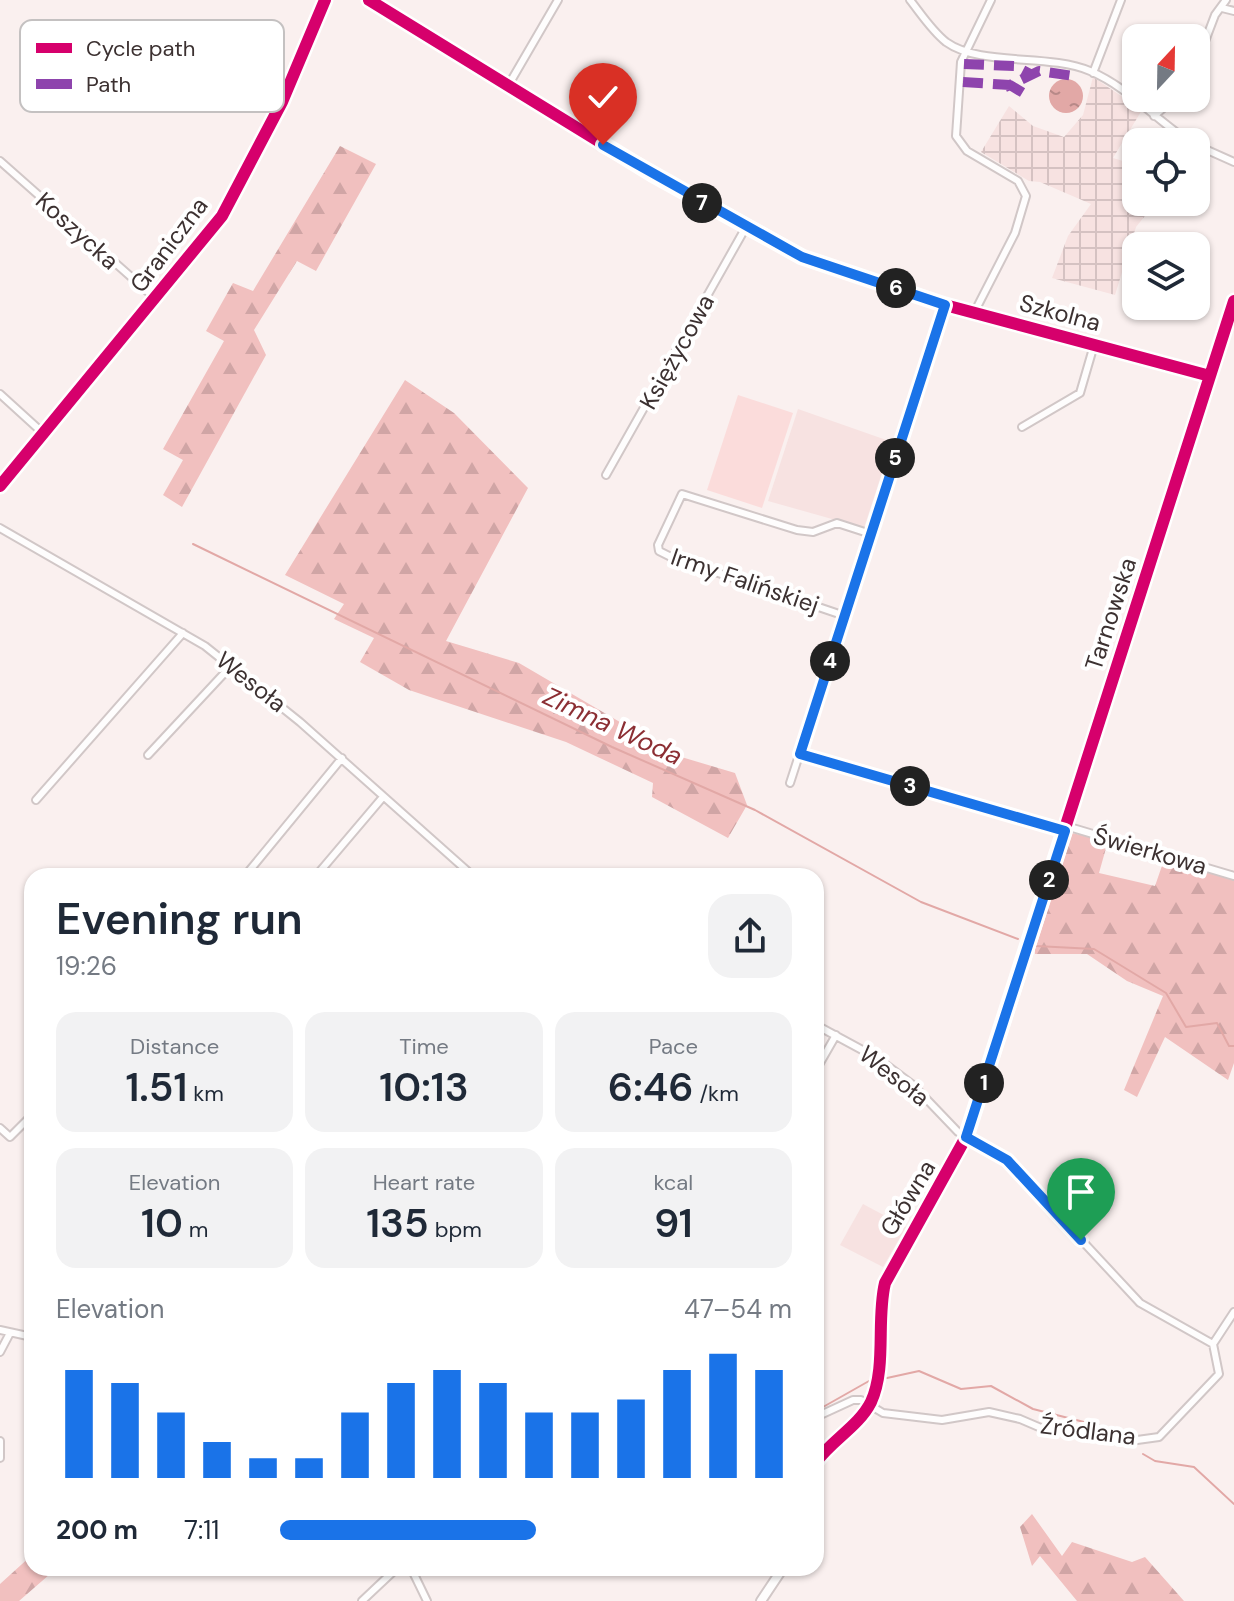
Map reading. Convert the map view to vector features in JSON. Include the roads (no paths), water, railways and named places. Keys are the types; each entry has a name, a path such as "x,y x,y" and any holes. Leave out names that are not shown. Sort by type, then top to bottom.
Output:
{"street":[{"name":"Graniczna","path":"284,97 325,0"},
{"name":"Szkolna","path":"369,0 508,86 802,257 945,305 1210,376"},
{"path":"508,86 558,0"},
{"path":"910,0 946,41 964,50 1058,61 1093,73 1113,83 1171,128"},
{"path":"974,313 1015,233 1026,196 1018,181 967,151 958,140 964,50 991,0"},
{"path":"1093,73 1121,0"},
{"path":"1210,28 1226,0"},
{"path":"1222,8 1234,11"},
{"name":"Graniczna","path":"0,486 222,216 277,112"},
{"path":"1154,116 1159,112"},
{"path":"1210,151 1234,162"},
{"name":"Koszycka","path":"0,161 156,299"},
{"name":"Księżycowa","path":"606,475 746,227"},
{"name":"Tarnowska","path":"1029,942 1234,301"},
{"path":"790,783 945,305"},
{"path":"1022,427 1080,393 1094,345"},
{"path":"0,394 44,434"},
{"name":"Irmy Falińskiej","path":"845,616 659,551 682,494 797,530 813,532 837,523 871,534"},
{"name":"Wesoła","path":"0,528 183,633 231,666 342,758 464,868"},
{"path":"36,800 183,633"},
{"path":"148,755 231,666"},
{"path":"800,754 1065,828"},
{"path":"252,868 342,758"},
{"path":"323,868 383,797"},
{"name":"Świerkowa","path":"1065,828 1234,876"},
{"name":"Główna","path":"870,1402 877,1376 881,1301 885,1283 966,1137 1029,942"},
{"name":"Wesoła","path":"824,1029 877,1058 913,1085 966,1137 1007,1160 1140,1303 1213,1344"},
{"path":"824,1056 836,1035"},
{"path":"0,1128 10,1137 24,1123"},
{"path":"1213,1344 1234,1312"},
{"path":"0,1330 24,1336"},
{"path":"0,1352 10,1333"},
{"name":"Źródlana","path":"870,1402 883,1413 931,1419 952,1420 989,1412 1020,1419 1048,1431 1097,1429 1130,1441 1159,1437 1219,1374 1213,1344"},
{"path":"824,1413 853,1400 870,1402"},
{"path":"824,1453 870,1402"},
{"path":"0,1441 0,1458"},
{"path":"362,1601 389,1576"},
{"path":"415,1576 427,1601"},
{"path":"761,1601 778,1576"}],"water":[{"path":"1066,79 1078,84 1083,96 1078,108 1066,113 1054,108 1049,96 1054,84"}],"waterway":[{"name":"Zimna Woda","path":"193,544 612,747 755,810 921,902 1018,939"},
{"name":"Zimna Woda","path":"1036,946 1094,949 1166,993 1186,1027 1217,1023 1229,1046 1234,1046"},
{"path":"887,1378 919,1371 961,1389 991,1386 1033,1409 1135,1435"},
{"path":"824,1406 869,1381"},
{"path":"1143,1454 1155,1461 1194,1467 1234,1504"}]}
